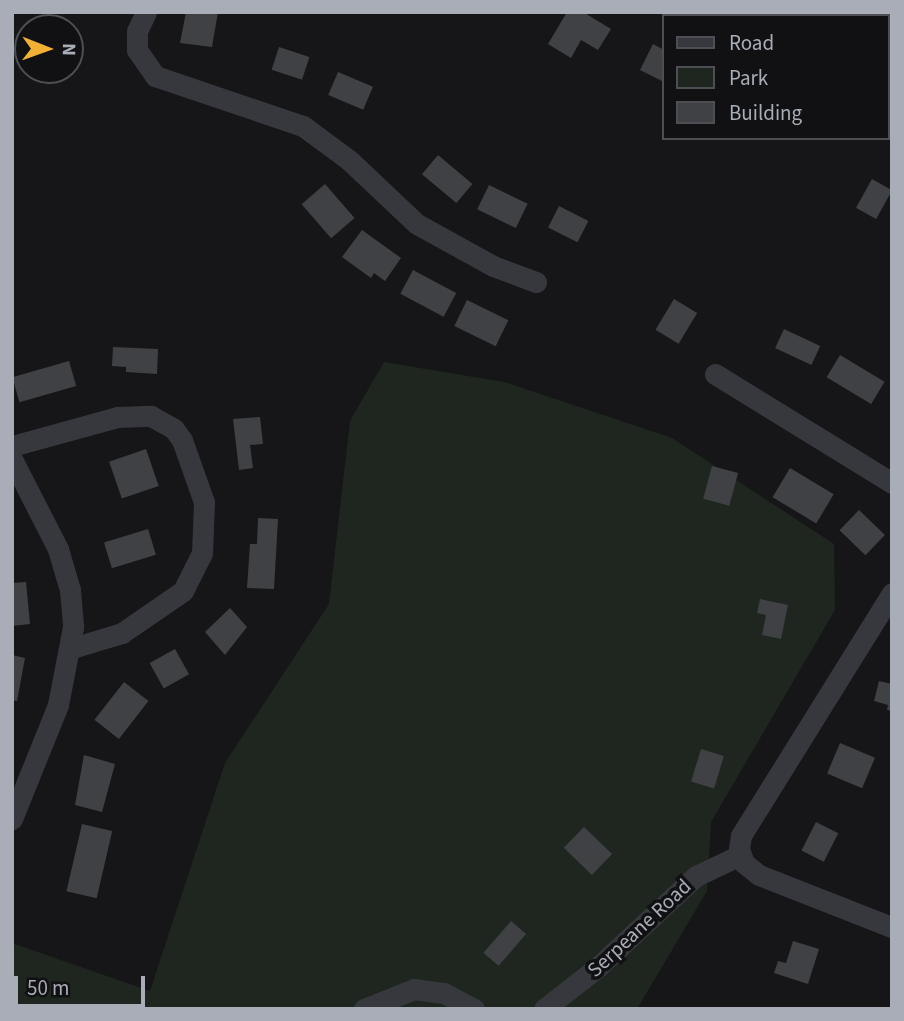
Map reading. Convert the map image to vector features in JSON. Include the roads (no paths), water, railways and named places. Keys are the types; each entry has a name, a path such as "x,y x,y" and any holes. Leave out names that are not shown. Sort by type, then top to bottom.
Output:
{"street":[{"path":"146,12 137,31 136,50 155,76 303,126 327,142 417,224 460,250 536,282"},
{"path":"715,373 892,483"},
{"path":"12,446 92,423 151,416 174,429 182,440 204,502 202,553 183,591 122,633 72,648"},
{"path":"12,459 58,549 70,590 72,648 58,705 12,819"},
{"path":"892,593 740,836 740,855 759,875 892,927"},
{"name":"Serpeane Road","path":"544,1009 599,966 696,876 740,855"},
{"path":"364,1009 414,989 444,993 474,1009"}]}
